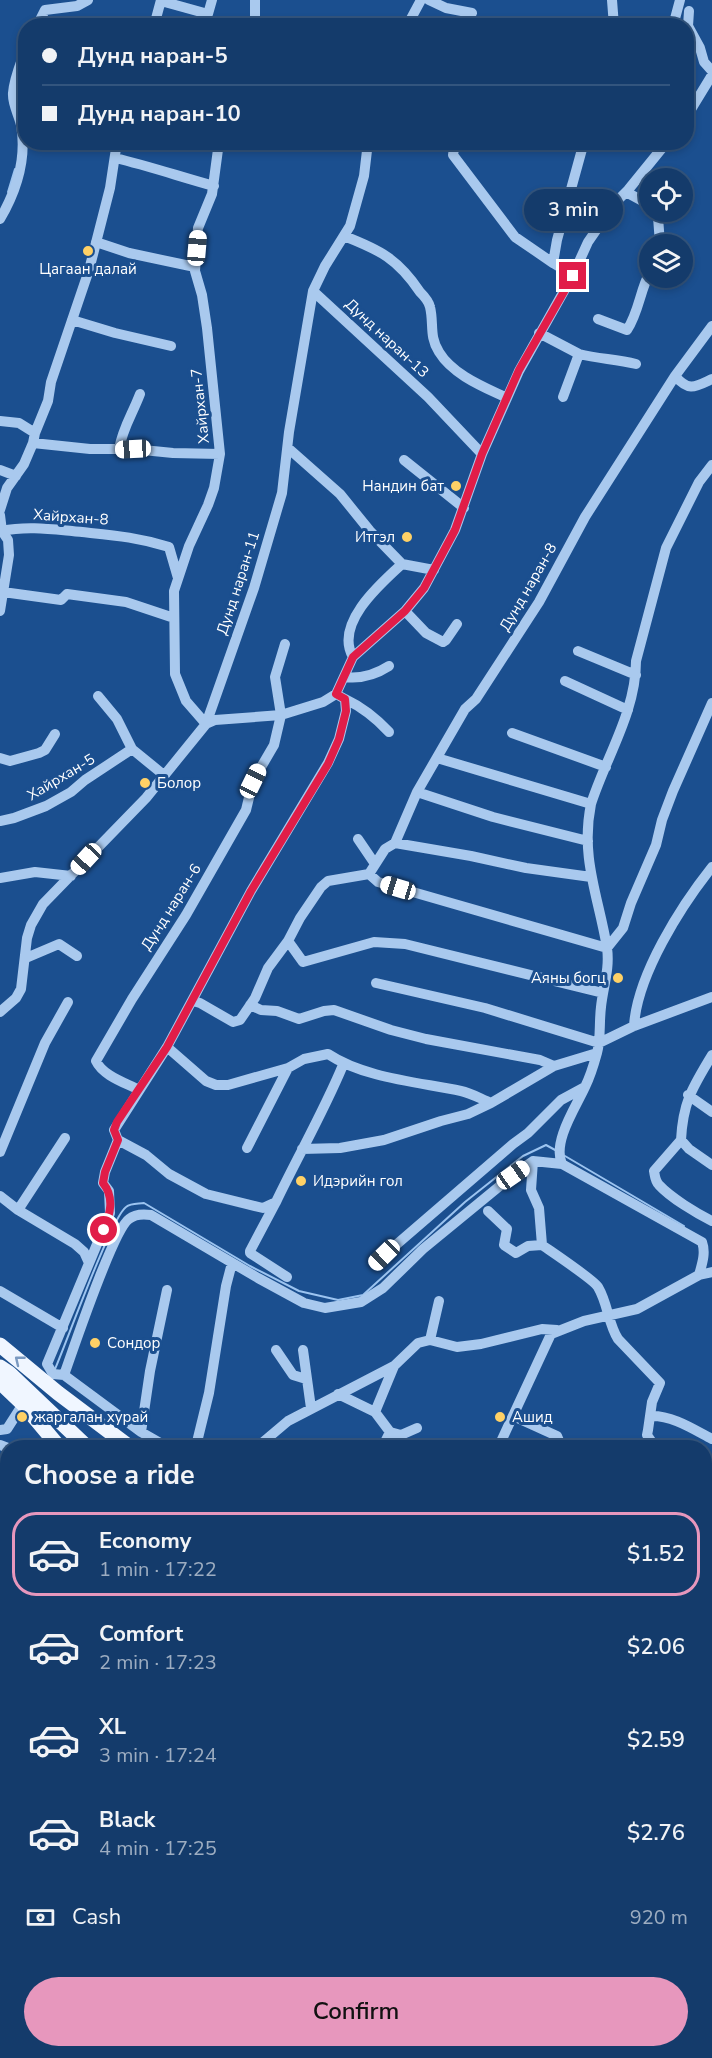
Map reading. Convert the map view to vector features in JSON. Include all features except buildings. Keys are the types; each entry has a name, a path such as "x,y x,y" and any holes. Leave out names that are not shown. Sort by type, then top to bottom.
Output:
{"main road":[{"path":"0,1345 120,1440"},
{"path":"0,1367 9,1372 80,1440"},
{"path":"0,1382 23,1404 53,1440"}],"street":[{"path":"44,5 77,6 88,0"},
{"path":"156,18 161,0 208,14 212,0"},
{"path":"255,0 255,18"},
{"path":"429,0 446,8 472,13"},
{"path":"612,0 614,18"},
{"path":"675,18 680,0"},
{"path":"411,18 418,4"},
{"path":"689,11 689,18"},
{"path":"694,37 704,62 712,73 694,104"},
{"path":"18,71 13,96 18,113"},
{"path":"0,219 13,196 23,150"},
{"path":"0,510 7,489 16,476 34,438 48,401 51,382 89,270 110,188 116,150"},
{"name":"Хайрхан-7","path":"206,724 186,702 175,674 174,591 200,520 208,506 220,454 205,315 195,267 198,228 214,186 218,150"},
{"path":"313,291 325,266 350,226 364,176 367,150"},
{"path":"454,150 453,155 515,237 573,276"},
{"path":"554,263 557,240 583,150"},
{"path":"276,1202 262,1208 206,1194 169,1174 146,1155 118,1140 114,1130 167,1047 193,1001 195,991 251,891 328,764 339,739 346,711 340,696 353,657 405,611 424,588 455,530 482,454 519,370 573,276 597,227 660,150"},
{"path":"115,159 166,171 214,186"},
{"path":"626,192 639,199"},
{"name":"Дунд наран-13","path":"344,236 372,247 399,264 430,306 432,338 439,353 473,382 507,398"},
{"path":"96,242 129,253 195,267"},
{"path":"598,319 627,330 643,288"},
{"name":"Дунд наран-13","path":"313,291 428,398 482,454"},
{"name":"Дунд наран-11","path":"206,724 263,561 282,493 289,432 313,291"},
{"path":"205,315 213,306"},
{"path":"72,320 171,346"},
{"name":"Дунд наран-8","path":"369,874 385,849 394,843 417,792 465,709 476,699 539,602 585,517 675,376 712,326"},
{"path":"539,333 579,354 602,360 620,360 636,364"},
{"path":"563,397 579,354"},
{"path":"675,376 683,385 695,387 712,378"},
{"path":"119,449 122,431 131,417 140,394"},
{"path":"0,421 19,423 34,438 90,449 220,454"},
{"path":"288,448 340,494 370,531 402,564 434,570"},
{"path":"404,460 464,508"},
{"path":"560,1160 562,1140 571,1112 585,1087 598,1048 608,966 607,948 591,877 588,820 591,804 628,710 636,675 636,661 666,548 694,492 712,465"},
{"path":"0,470 16,476"},
{"path":"0,515 2,531 8,540 9,555 0,611"},
{"name":"Хайрхан-8","path":"2,531 62,529 142,539 170,548 178,578"},
{"path":"353,657 348,648 348,634 354,619 376,589 402,564"},
{"path":"3,592 61,600 67,594 109,599 126,602 174,618"},
{"path":"405,611 426,633 443,642 457,624"},
{"path":"281,715 275,678 285,644"},
{"path":"578,651 636,675"},
{"path":"345,677 356,678 374,674 389,666"},
{"path":"565,681 628,710"},
{"path":"98,696 117,719 132,749 165,776"},
{"path":"0,1012 16,998 21,989 27,938 31,925 43,904 165,776 206,724 215,720 281,715 340,696"},
{"path":"340,696 372,716 389,732"},
{"path":"607,948 623,928 631,903 656,845 673,791 712,703"},
{"name":"Дунд наран-6","path":"139,1090 98,1066 96,1061 132,999 186,915 246,810 253,781 274,745 281,715"},
{"path":"512,733 606,766"},
{"path":"0,758 10,761 39,753 45,750 55,734"},
{"name":"Хайрхан-5","path":"0,820 14,818 46,807 132,749"},
{"path":"437,758 591,804"},
{"path":"417,792 493,817 588,841"},
{"path":"358,839 375,864"},
{"path":"394,843 526,868 591,877"},
{"path":"634,1026 640,994 664,940 712,867"},
{"path":"0,878 34,872 71,876"},
{"path":"193,1001 233,1022 240,1020 268,968 288,941 300,918 328,881 369,874 378,882 607,948"},
{"path":"288,941 303,962 374,942 405,944 603,993"},
{"path":"26,958 59,944 77,956"},
{"path":"376,983 486,1008 598,1048"},
{"path":"302,1149 340,1148 384,1140 468,1114 555,1066 598,1048 634,1026 712,997"},
{"path":"0,1152 45,1043 68,1002"},
{"path":"250,1005 299,1019 334,1010 390,1030 540,1060 555,1066"},
{"path":"167,1047 206,1081 216,1084 228,1085 288,1068 304,1059 328,1054 344,1065 427,1086 463,1092 491,1103"},
{"path":"712,1055 688,1095 681,1140 654,1171 659,1185 691,1209 712,1221"},
{"path":"287,1277 250,1253 344,1065"},
{"path":"248,1148 288,1068"},
{"path":"375,1263 465,1184 528,1133 561,1100 585,1087"},
{"path":"688,1095 712,1112"},
{"path":"18,1210 65,1138"},
{"path":"118,1140 103,1183 108,1191 110,1213 47,1364 52,1374 64,1375 155,1440"},
{"path":"681,1140 689,1149 712,1165"},
{"path":"64,1375 121,1228 128,1219 144,1214 151,1215 304,1303 325,1308 362,1302 383,1288 423,1249 513,1175 533,1161 560,1160 702,1242 704,1249 699,1275"},
{"path":"533,1161 531,1190 539,1208 542,1245"},
{"path":"0,1196 18,1210 75,1244 84,1252 89,1263"},
{"path":"488,1211 507,1229 504,1245 516,1253 528,1246 542,1245 597,1285 618,1339 666,1383 652,1402 647,1435 650,1440"},
{"path":"197,1440 209,1393 226,1286 232,1263"},
{"path":"502,1440 551,1334 584,1321 637,1309 699,1275 712,1272"},
{"path":"141,1432 150,1371 167,1290"},
{"path":"0,1291 63,1328"},
{"path":"430,1340 439,1301"},
{"path":"265,1440 288,1421 394,1366 418,1344 430,1340 457,1347 481,1344 542,1329 557,1330"},
{"path":"276,1350 293,1375 306,1380"},
{"path":"303,1350 311,1408"},
{"path":"375,1412 394,1366"},
{"path":"338,1394 375,1412 390,1432 401,1435 417,1428"},
{"path":"0,1430 7,1429 23,1404"},
{"path":"650,1416 660,1415 712,1439"},
{"path":"513,1416 557,1436 559,1440"},
{"path":"386,1440 390,1432"}],"waterway":[{"path":"8,192 15,169"},
{"path":"55,1369 110,1233 119,1216 126,1207 132,1204 144,1203 250,1266 299,1291 338,1300 363,1295 465,1202 523,1156 546,1145 557,1151"},
{"path":"565,1156 684,1226"}],"place":[{"name":"Цагаан далай","path":"88,251"},
{"name":"Нандин бат","path":"456,486"},
{"name":"Итгэл","path":"407,537"},
{"name":"Болор","path":"145,783"},
{"name":"Аяны богц","path":"618,978"},
{"name":"Идэрийн гол","path":"301,1181"},
{"name":"Сондор","path":"95,1343"},
{"name":"жаргалан хурай","path":"22,1417"},
{"name":"Ашид","path":"500,1417"}],"route":[{"path":"104,1230 110,1213 110,1201 103,1183 108,1162 118,1140 114,1130 117,1122 167,1047 193,1001 195,991 251,891 328,764 339,739 346,711 345,699 336,694 353,657 405,611 424,588 455,530 482,454 519,370 573,276"}]}
